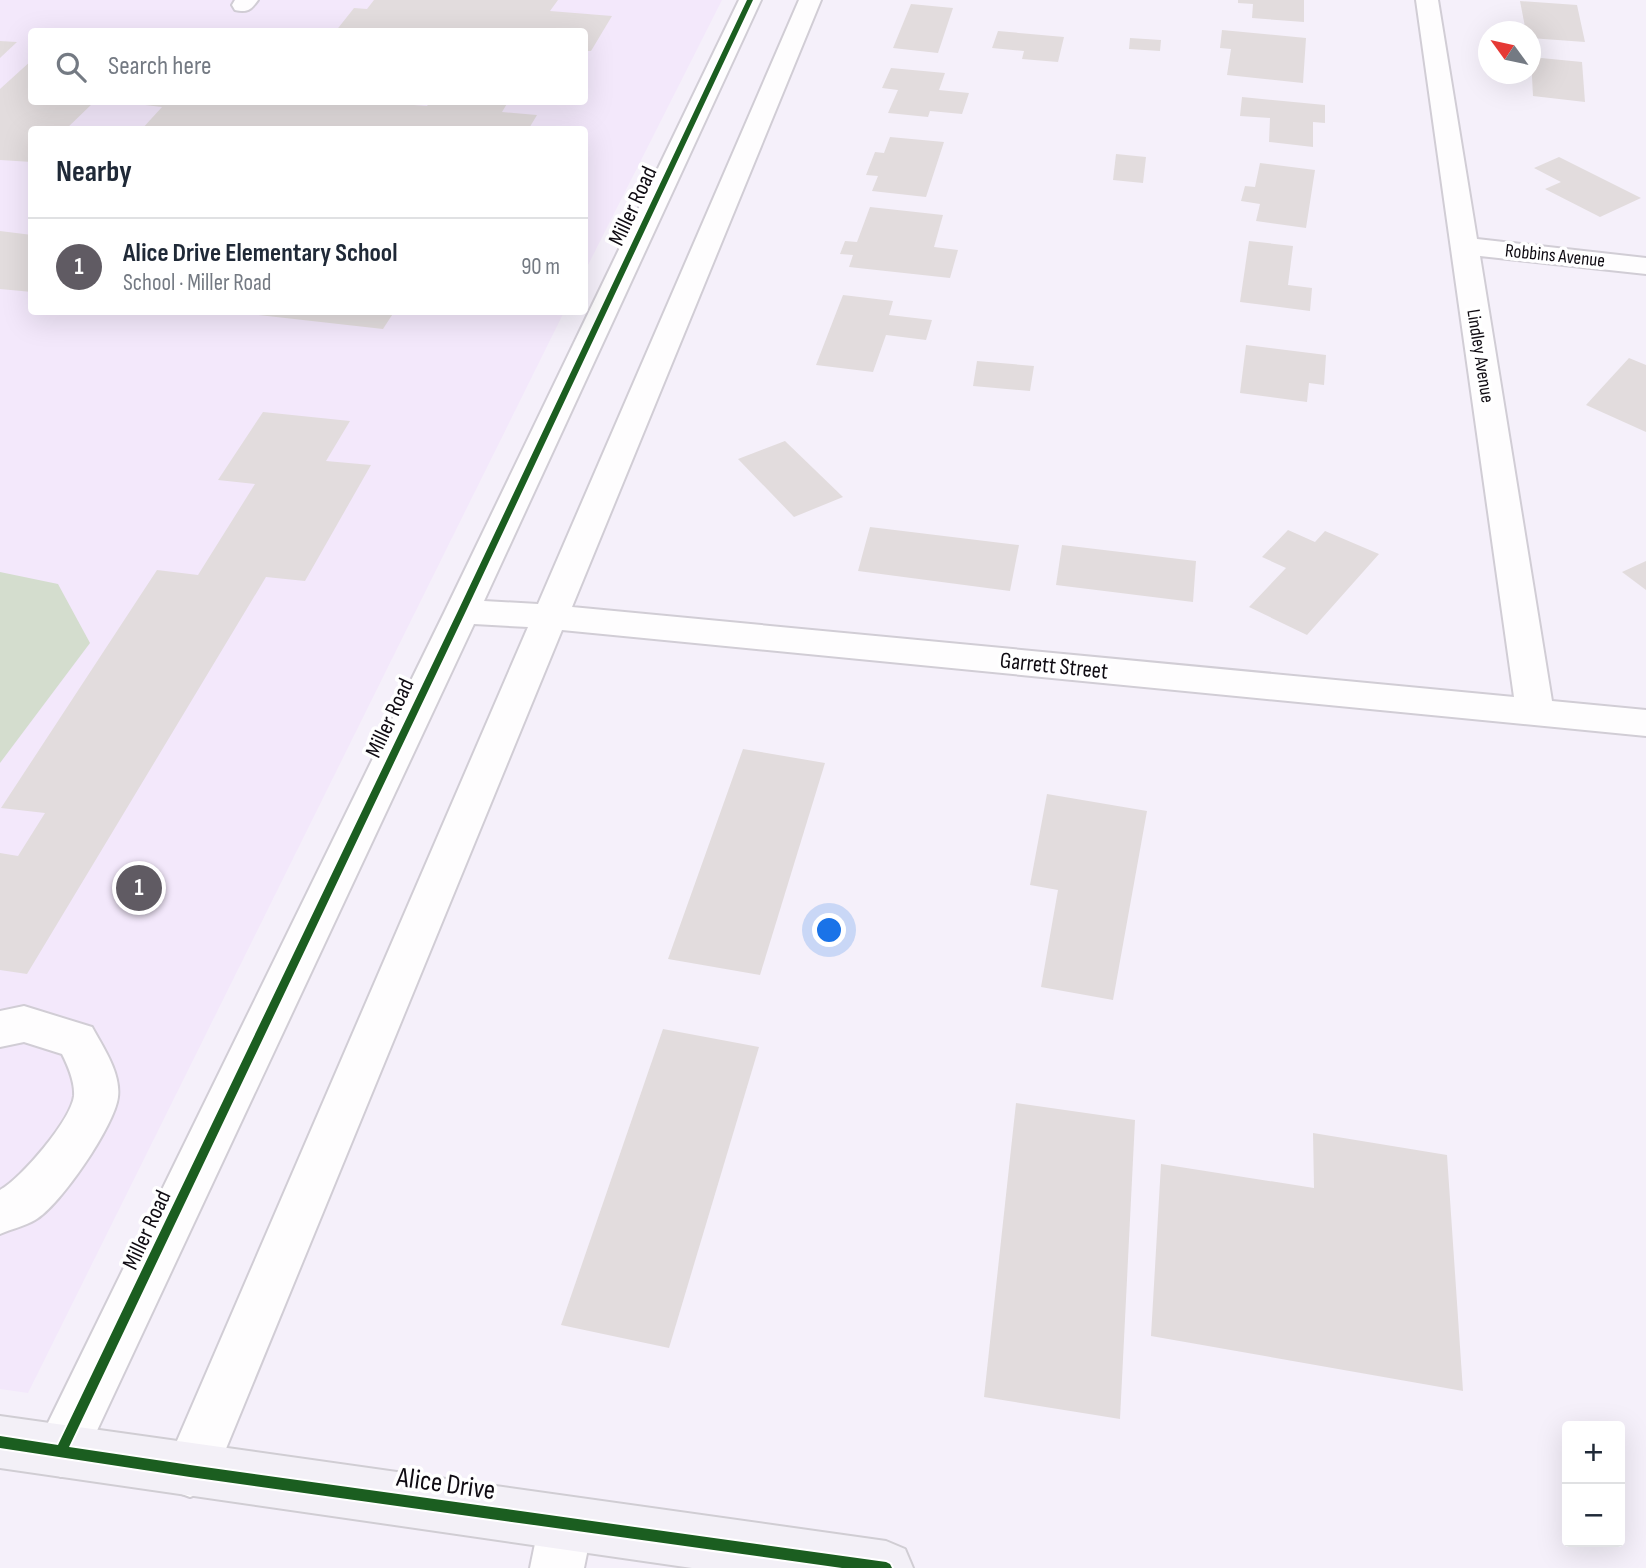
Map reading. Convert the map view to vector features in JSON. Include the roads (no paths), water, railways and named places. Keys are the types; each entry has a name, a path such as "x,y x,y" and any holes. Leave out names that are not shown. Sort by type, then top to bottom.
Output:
{"main road":[{"name":"Alice Drive","path":"0,1442 190,1471 562,1546 886,1568"}],"street":[{"name":"Miller Road","path":"61,1451 750,0"},
{"path":"190,1471 810,0"},
{"name":"Lindley Avenue","path":"1427,0 1535,713"},
{"name":"Robbins Avenue","path":"1464,246 1646,266"},
{"name":"Garrett Street","path":"462,611 551,617 1646,723"},
{"path":"0,1029 24,1024 77,1040 91,1066 96,1098 78,1135 54,1167 21,1203 0,1212"}],"place":[{"name":"Alice Drive Elementary School","path":"139,888"}]}
